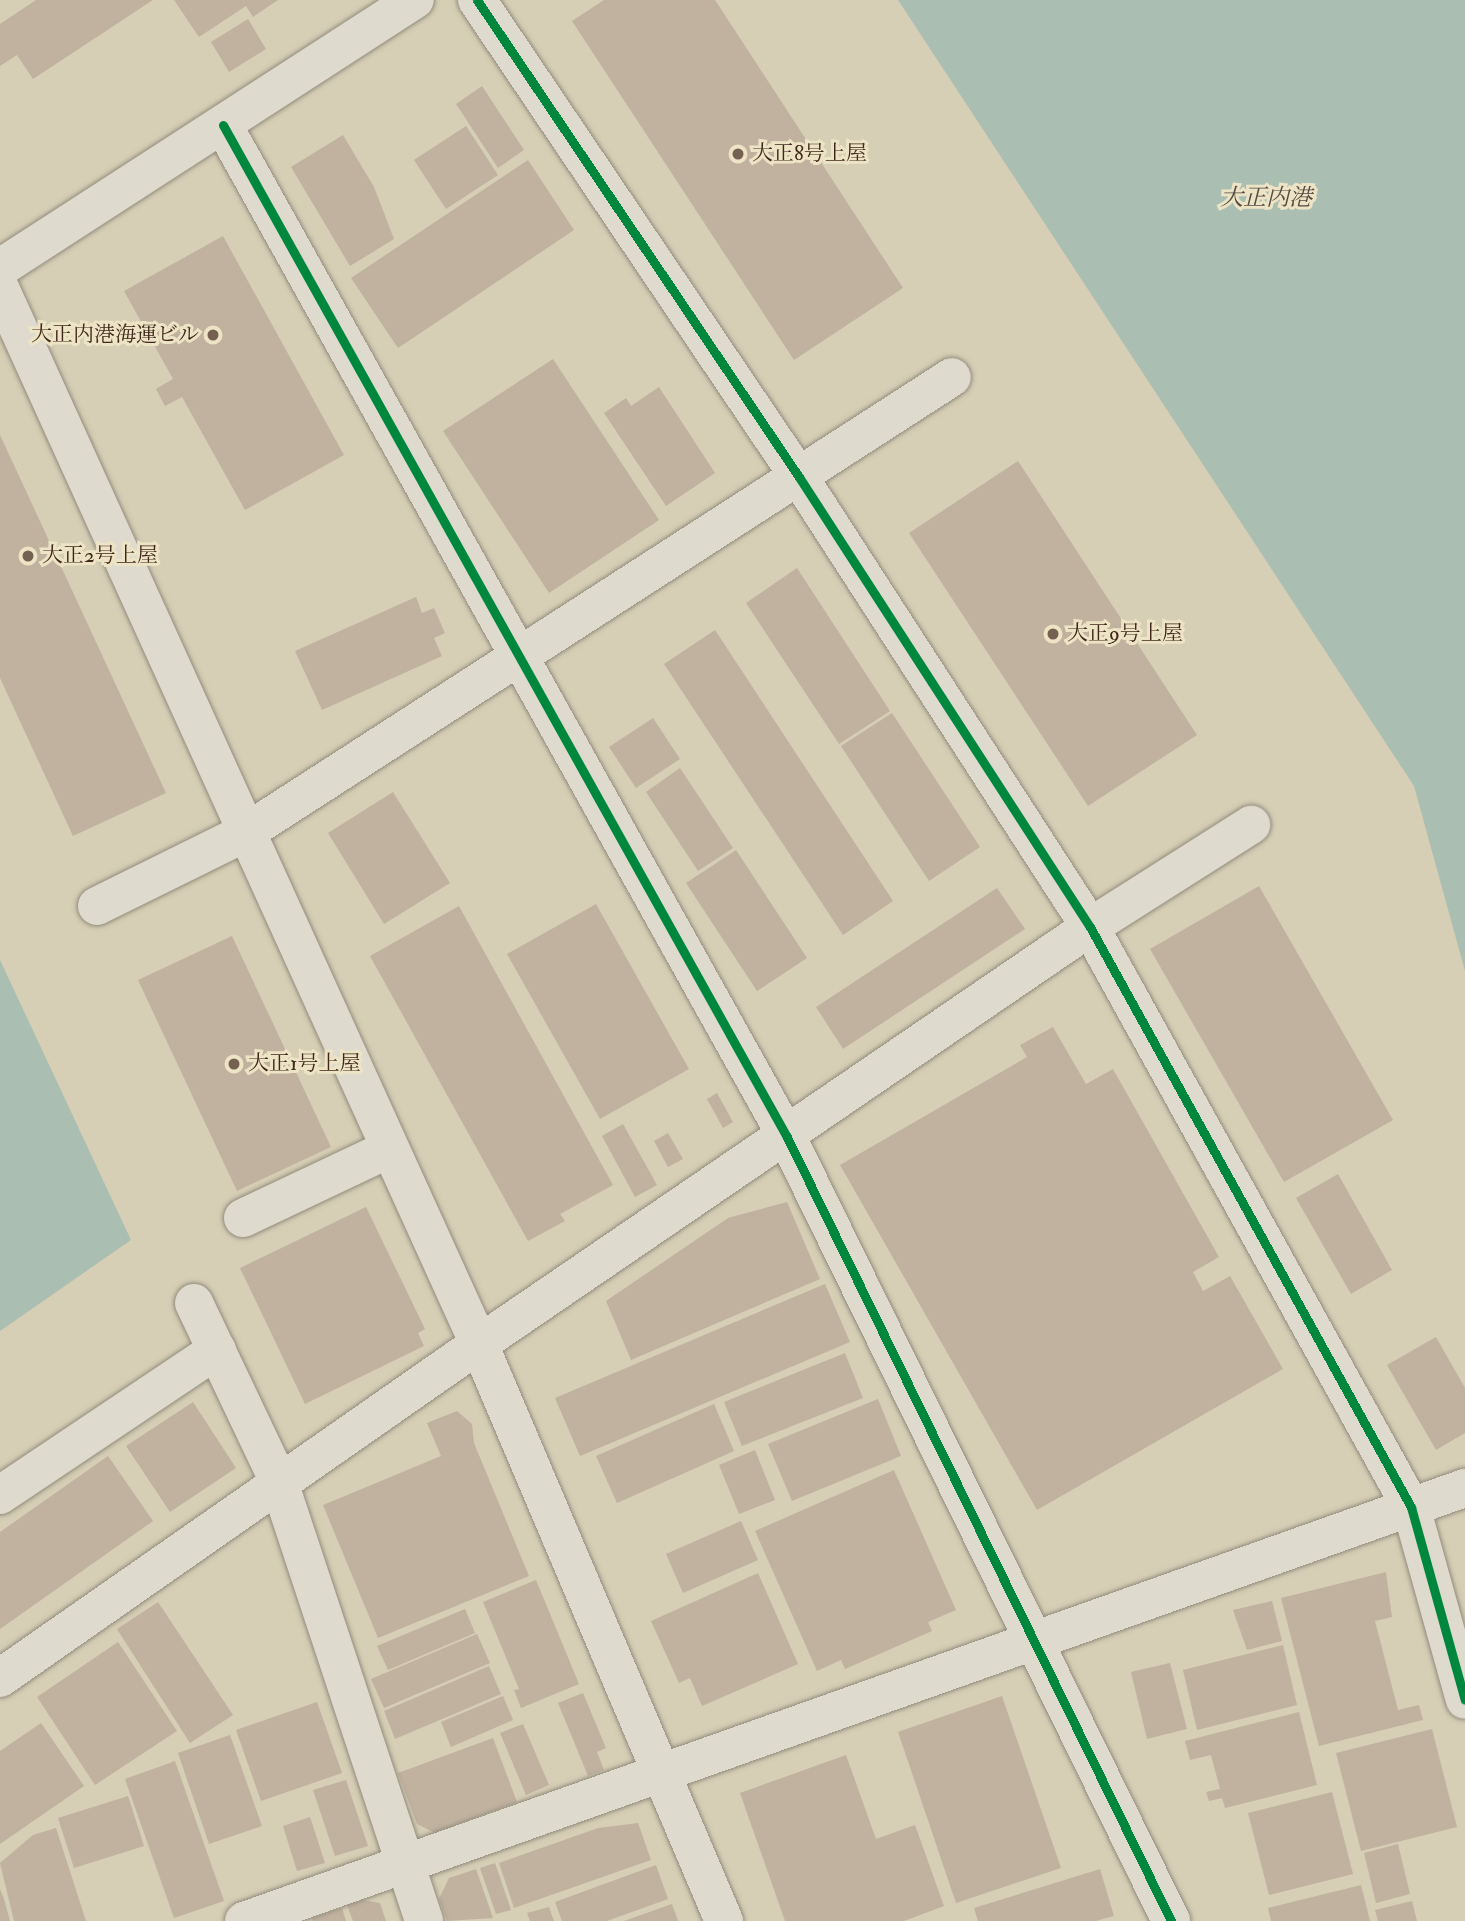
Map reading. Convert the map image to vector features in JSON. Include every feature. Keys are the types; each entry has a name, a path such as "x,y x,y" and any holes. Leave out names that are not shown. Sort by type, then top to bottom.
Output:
{"street":[{"path":"0,268 415,0"},
{"path":"477,0 799,477 1090,928 1411,1507 1465,1700"},
{"path":"223,125 787,1137 1171,1921"},
{"path":"0,288 244,833 479,1344 724,1921"},
{"path":"97,906 244,833 952,377"},
{"path":"0,1678 479,1344 787,1137 1090,928 1251,825"},
{"path":"243,1218 390,1149"},
{"path":"194,1303 279,1482 424,1921"},
{"path":"0,1495 217,1350"},
{"path":"244,1921 297,1912 406,1862 663,1775 1034,1640 1465,1488"}],"water":[{"name":"大正内港","path":"898,0 1465,0 1465,971 1414,786"},
{"path":"0,960 131,1240 0,1331"}],"building":[{"path":"36,0 153,0 33,79 17,55 0,66 0,24"},
{"path":"174,0 278,0 253,17 246,6 199,37"},
{"name":"大正8号上屋","path":"604,0 715,0 903,288 794,360 572,21"},
{"path":"248,19 266,49 229,72 211,42"},
{"path":"482,86 524,150 498,168 456,104"},
{"path":"466,126 498,175 446,209 414,160"},
{"path":"343,135 374,187 394,239 350,266 291,167"},
{"path":"528,160 574,230 398,348 351,278"},
{"name":"大正内港海運ビル","path":"223,236 344,455 245,510 182,397 165,406 156,389 173,379 124,291"},
{"path":"553,359 659,520 549,593 443,431"},
{"path":"659,387 715,473 666,506 604,413 626,398 631,406"},
{"name":"大正2号上屋","path":"0,435 166,793 73,836 0,678"},
{"name":"大正9号上屋","path":"1018,461 1197,735 1088,806 909,533"},
{"path":"797,568 890,711 839,744 746,603"},
{"path":"416,597 422,613 434,608 445,633 434,638 442,656 322,710 295,651"},
{"path":"715,630 893,901 843,935 664,664"},
{"path":"892,713 980,847 929,881 841,746"},
{"path":"653,718 680,759 636,788 609,747"},
{"path":"680,768 733,848 698,871 646,792"},
{"path":"393,792 450,883 384,924 328,833"},
{"path":"736,850 807,958 757,991 686,883"},
{"path":"1259,886 1393,1120 1284,1182 1150,949"},
{"path":"997,888 1025,929 843,1049 816,1007"},
{"path":"596,904 689,1069 600,1119 507,954"},
{"path":"459,906 613,1185 560,1214 565,1221 528,1241 370,956"},
{"name":"大正1号上屋","path":"232,936 331,1147 237,1191 138,980"},
{"path":"1053,1027 1086,1084 1113,1069 1219,1257 1193,1272 1203,1291 1230,1276 1283,1369 1037,1510 840,1165 1027,1057 1020,1045"},
{"path":"717,1093 733,1122 723,1128 707,1099"},
{"path":"623,1124 657,1185 635,1197 602,1136"},
{"path":"668,1133 683,1159 668,1167 654,1141"},
{"path":"1338,1174 1392,1270 1351,1294 1296,1198"},
{"path":"787,1202 820,1279 631,1360 606,1301 728,1218"},
{"path":"366,1207 425,1329 418,1333 424,1346 305,1404 240,1268"},
{"path":"825,1284 850,1342 580,1456 555,1398"},
{"path":"1436,1337 1465,1388 1465,1433 1436,1450 1387,1365"},
{"path":"845,1353 863,1398 742,1446 724,1402"},
{"path":"878,1399 901,1456 792,1501 768,1444"},
{"path":"193,1402 236,1468 170,1512 126,1446"},
{"path":"714,1404 734,1451 617,1503 596,1456"},
{"path":"457,1411 472,1424 474,1443 529,1576 378,1638 323,1505 441,1456 427,1423"},
{"path":"755,1450 775,1500 739,1514 719,1465"},
{"path":"108,1456 153,1521 0,1629 0,1532"},
{"path":"894,1470 956,1610 928,1622 932,1631 845,1669 841,1660 817,1671 755,1531"},
{"path":"741,1521 758,1560 683,1593 666,1554"},
{"path":"1386,1572 1392,1617 1375,1621 1398,1710 1419,1705 1423,1720 1319,1746 1281,1598"},
{"path":"758,1573 798,1664 702,1706 690,1678 679,1683 651,1621"},
{"path":"536,1580 579,1684 521,1708 514,1690 519,1689 483,1602"},
{"path":"1272,1601 1282,1641 1247,1650 1233,1610"},
{"path":"158,1602 233,1715 190,1743 117,1629"},
{"path":"465,1609 475,1633 388,1670 377,1646"},
{"path":"477,1634 490,1663 384,1708 371,1679"},
{"path":"118,1642 177,1731 95,1785 37,1697"},
{"path":"1283,1645 1297,1705 1197,1730 1183,1670"},
{"path":"1170,1663 1187,1729 1147,1739 1131,1672"},
{"path":"489,1666 501,1694 395,1739 384,1711"},
{"path":"583,1693 606,1748 597,1752 604,1770 588,1776 558,1703"},
{"path":"503,1696 513,1720 451,1747 441,1722"},
{"path":"1002,1696 1061,1868 956,1903 898,1732"},
{"path":"317,1702 342,1773 261,1801 236,1730"},
{"path":"1299,1712 1317,1785 1225,1808 1222,1798 1209,1801 1206,1792 1220,1789 1211,1755 1190,1760 1185,1741"},
{"path":"41,1723 84,1786 0,1844 0,1751"},
{"path":"523,1724 549,1785 526,1795 500,1733"},
{"path":"1432,1729 1457,1827 1361,1851 1336,1753"},
{"path":"230,1735 262,1826 209,1844 178,1753"},
{"path":"493,1738 517,1802 435,1833 417,1824 398,1773"},
{"path":"846,1755 876,1839 915,1825 944,1906 904,1921 785,1921 740,1793"},
{"path":"175,1761 224,1901 174,1918 125,1779"},
{"path":"346,1780 368,1846 335,1856 313,1790"},
{"path":"1332,1792 1353,1874 1269,1895 1248,1813"},
{"path":"128,1796 144,1846 74,1868 58,1818"},
{"path":"310,1817 325,1863 297,1871 283,1826"},
{"path":"638,1823 651,1860 514,1908 499,1863 598,1828"},
{"path":"56,1828 86,1921 14,1921 0,1863 33,1835"},
{"path":"1398,1844 1410,1894 1376,1903 1364,1853"},
{"path":"495,1863 511,1910 496,1914 480,1868"},
{"path":"656,1865 668,1899 607,1921 562,1921 555,1902"},
{"path":"476,1869 493,1918 447,1921 439,1899 449,1878"},
{"path":"1100,1869 1114,1916 1096,1921 978,1921 974,1908"},
{"path":"1361,1885 1370,1921 1271,1921 1268,1908"},
{"path":"0,1889 4,1899 10,1921 0,1921"},
{"path":"363,1900 380,1903 386,1921 353,1921 347,1905"},
{"path":"1412,1901 1417,1921 1378,1921 1375,1910"},
{"path":"672,1904 678,1921 624,1921"},
{"path":"549,1907 554,1921 530,1921 527,1913"},
{"path":"342,1908 346,1921 313,1921 312,1918"}],"cycle path":[{"path":"477,0 799,477 1090,927 1411,1507 1465,1700"},
{"path":"223,125 787,1137 1171,1921"}],"place":[{"name":"大正8号上屋","path":"738,154"},
{"name":"大正内港海運ビル","path":"213,335"},
{"name":"大正2号上屋","path":"28,556"},
{"name":"大正9号上屋","path":"1053,634"},
{"name":"大正1号上屋","path":"234,1064"}]}
